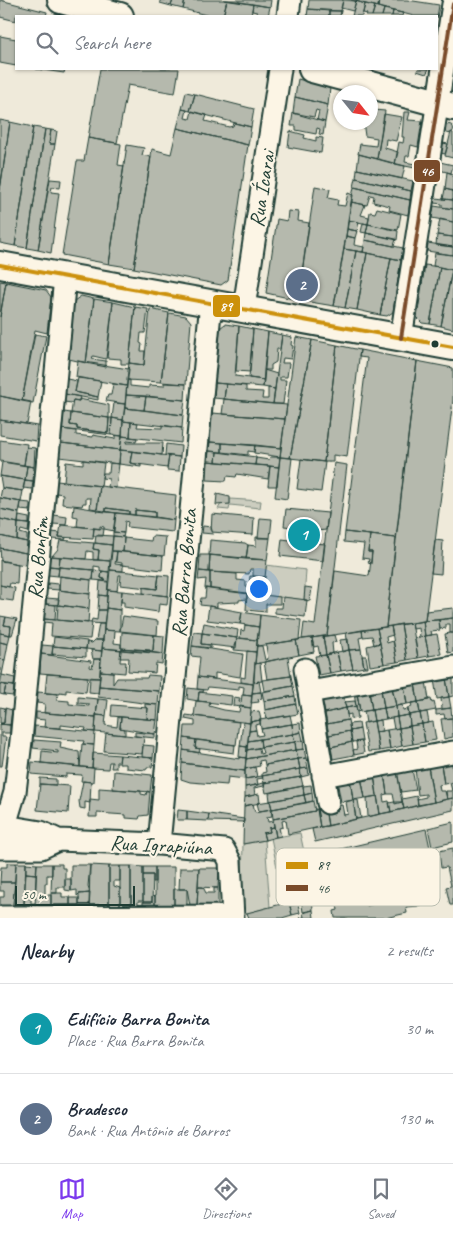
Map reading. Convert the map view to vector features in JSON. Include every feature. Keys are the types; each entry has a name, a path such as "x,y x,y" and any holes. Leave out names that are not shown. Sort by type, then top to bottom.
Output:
{"main road":[{"path":"61,0 106,9"},
{"path":"316,70 445,105"},
{"path":"0,265 453,347"}],"street":[{"path":"288,15 290,0"},
{"path":"402,338 445,105 453,4"},
{"name":"Rua Ícarai","path":"244,308 280,70"},
{"name":"Rua Bonfim","path":"2,838 65,276"},
{"name":"Rua Barra Bonita","path":"159,844 211,302"},
{"path":"309,692 453,667"},
{"path":"305,669 328,803"},
{"path":"323,776 453,752"},
{"name":"Rua Igrapiúna","path":"2,838 41,848 58,840 159,844 224,850 230,861 232,917"},
{"path":"0,916 232,917"}],"shaded area":[{"path":"230,499 261,501 260,508 230,505 229,510 218,509 221,504 230,504"},
{"path":"266,565 306,570 304,600 263,595"},
{"path":"300,833 303,848 276,848 276,862 271,838"},
{"path":"265,840 270,907 241,915 243,844"}],"building":[{"path":"0,0 47,12 46,15 15,15 15,21 0,17"},
{"path":"160,0 173,0 171,6 160,3"},
{"path":"173,0 185,0 183,9 171,6"},
{"path":"185,0 227,0 223,15 206,15 183,9"},
{"path":"224,0 271,0 270,7"},
{"path":"227,0 253,4 251,15 223,15"},
{"path":"309,0 343,0 341,11 308,9"},
{"path":"343,0 356,1 353,11 341,8"},
{"path":"351,0 379,0 378,7"},
{"path":"379,0 407,0 439,5 437,15 410,15 378,7"},
{"path":"356,1 365,4 362,15 352,15"},
{"path":"253,4 270,7 268,15 256,15 257,12 252,11"},
{"path":"365,4 375,6 372,15 363,13"},
{"path":"375,6 384,9 382,15 372,15"},
{"path":"308,9 329,11 329,15 307,15"},
{"path":"384,9 393,11 392,15 382,15"},
{"path":"329,11 341,11 340,15 329,15"},
{"path":"393,11 403,13 402,15 392,15"},
{"path":"0,36 15,39 15,66 0,63"},
{"path":"43,70 65,70 64,73"},
{"path":"100,70 179,70 175,93 128,85 117,143 88,138"},
{"path":"418,70 428,70 426,74"},
{"path":"298,79 330,88 328,105 295,97"},
{"path":"186,92 195,94 190,111 182,109"},
{"path":"195,94 254,109 251,127 190,111"},
{"path":"295,97 328,105 325,122 317,120 319,111 316,110 314,117 293,113"},
{"path":"182,109 187,110 185,118 190,119 192,111 207,115 205,121 229,127 233,126 234,123 251,127 248,145 177,128"},
{"path":"378,110 385,111 377,159 358,154 360,144 376,146 377,138 365,136 364,130 378,130"},
{"path":"404,112 410,112 408,120 422,121 418,147 411,145 409,156 406,156 405,162 415,164 415,168 395,164 399,142 403,143"},
{"path":"293,113 325,122 323,135 319,134 320,129 317,128 316,134 296,130 296,126 291,126"},
{"path":"384,114 402,117 396,141 386,139 385,148 398,152 395,164 377,159"},
{"path":"0,120 10,122 0,190"},
{"path":"10,122 33,127 15,246 0,243 0,190"},
{"path":"449,124 454,129 449,134 444,129"},
{"path":"33,127 45,129 27,248 15,246"},
{"path":"177,128 248,145 228,280 221,285 134,268 152,149 171,154"},
{"path":"45,129 51,130 49,144 55,144 38,250 27,248"},
{"path":"51,130 57,131 55,144 49,144"},
{"path":"290,131 305,135 304,138 316,141 316,137 323,138 321,153 288,147"},
{"path":"451,132 453,133 453,158 445,156"},
{"path":"88,138 121,144 118,165 124,166 109,264 62,255 77,161 84,161"},
{"path":"443,143 448,144 445,154 441,153"},
{"path":"127,145 144,148 142,155 151,157 134,268 109,264"},
{"path":"359,154 405,166 402,179 357,169"},
{"path":"440,162 453,165 451,173 439,170"},
{"path":"357,169 413,181 411,191 356,178"},
{"path":"447,172 453,174 453,191 445,189"},
{"path":"356,178 411,191 410,200 354,187"},
{"path":"50,179 61,180 60,188 52,187 51,192 59,193 51,253 38,250"},
{"path":"315,186 330,189 328,198 338,200 337,205 345,206 348,193 353,195 334,306 298,300"},
{"path":"354,187 410,200 408,215 389,210 390,206 373,202 374,196 370,195 367,205 351,202"},
{"path":"445,189 453,191 453,200 443,199"},
{"path":"435,198 453,200 453,209 434,203"},
{"path":"351,202 365,205 361,215 369,217 368,224 348,220"},
{"path":"434,206 453,209 453,222 432,218"},
{"path":"377,208 401,214 398,230 368,224 370,212 375,213"},
{"path":"288,211 299,212 298,221 309,223 298,300 266,293 277,219 287,221"},
{"path":"440,219 453,222 453,237 437,235"},
{"path":"348,220 359,222 357,231 347,229"},
{"path":"363,223 368,224 366,233 361,232"},
{"path":"368,224 398,231 397,240 366,233"},
{"path":"347,229 357,231 355,238 346,236"},
{"path":"366,233 396,239 394,246 365,240"},
{"path":"437,235 453,237 453,247 436,245"},
{"path":"346,236 355,238 354,245 364,247 363,252 344,249"},
{"path":"365,240 403,248 401,260 363,252"},
{"path":"428,243 453,247 453,255 427,251"},
{"path":"344,249 356,251 345,308 334,306"},
{"path":"356,251 367,253 357,310 345,308"},
{"path":"367,253 391,258 380,315 357,310"},
{"path":"435,253 453,255 453,270 433,266"},
{"path":"391,258 401,260 393,312 387,316 380,315"},
{"path":"425,265 440,267 430,324 422,323 417,318"},
{"path":"440,267 452,270 441,326 430,324"},
{"path":"453,270 453,329 441,326"},
{"path":"0,281 6,282 0,317"},
{"path":"6,282 46,290 51,297 47,333 35,330 22,401 0,396 0,317"},
{"path":"81,296 94,299 86,363 69,359 74,301"},
{"path":"94,299 113,302 106,359 93,356 92,359 106,361 106,367 86,363"},
{"path":"113,302 135,307 129,364 121,364 121,359 107,358"},
{"path":"135,307 148,309 145,333 141,333 140,343 142,344 141,351 145,351 144,365 129,363"},
{"path":"150,309 169,313 161,382 127,380 129,363 144,365"},
{"path":"169,313 186,316 191,322 186,384 161,382"},
{"path":"225,324 239,326 235,376 264,380 263,387 215,383 220,328"},
{"path":"239,326 253,329 250,372 236,371"},
{"path":"253,329 268,332 264,380 249,378"},
{"path":"268,332 282,335 280,349 277,349 276,362 271,365 271,370 264,370"},
{"path":"35,334 46,336 33,403 22,401"},
{"path":"282,335 292,337 291,345 293,346 291,359 283,358 282,363 289,363 287,377 280,377 280,380 286,380 283,404 273,404"},
{"path":"296,337 312,340 290,458 280,457"},
{"path":"312,340 337,345 324,462 290,458"},
{"path":"337,345 360,350 347,457 333,455 333,462 324,462"},
{"path":"360,350 417,361 396,538 345,532 367,358 359,357"},
{"path":"78,361 129,369 127,386 76,377"},
{"path":"417,361 453,368 453,400 425,621 386,627"},
{"path":"264,370 277,374 275,389 263,387"},
{"path":"78,378 101,381 98,397 75,392"},
{"path":"67,379 77,381 75,392 98,397 98,400 65,394"},
{"path":"127,380 130,380 130,386 149,388 149,385 164,386 164,383 186,384 185,400 126,395"},
{"path":"215,383 226,384 224,399 214,398"},
{"path":"113,384 127,386 125,404 106,401 108,395 111,395"},
{"path":"226,384 246,386 246,391 263,392 262,399 268,399 268,388 275,389 273,404 224,399"},
{"path":"65,394 80,397 79,401 73,400 72,403 64,402"},
{"path":"126,395 146,396 144,410 125,408"},
{"path":"0,396 31,402 27,424 0,420"},
{"path":"146,396 185,400 183,415 144,410"},
{"path":"79,399 109,405 109,418 71,413 73,400 79,401"},
{"path":"224,399 287,405 285,419 222,414"},
{"path":"114,403 125,404 123,420 112,418"},
{"path":"125,408 183,415 182,428 123,421"},
{"path":"64,412 71,413 70,425 77,426 77,429 108,433 109,418 112,418 111,435 62,429"},
{"path":"71,413 109,418 108,433 77,429 77,426 70,425"},
{"path":"212,413 285,419 281,448 210,442"},
{"path":"112,418 123,420 122,436 111,435"},
{"path":"0,420 37,426 36,441 0,435"},
{"path":"123,421 131,422 130,437 122,436"},
{"path":"131,422 138,423 137,427 162,428 162,425 182,428 181,443 130,437"},
{"path":"62,429 76,431 76,435 93,437 93,435 115,439 115,435 122,436 120,450 61,443"},
{"path":"122,436 137,438 136,442 127,441 126,443 163,443 162,455 120,450"},
{"path":"0,440 27,444 24,465 0,461"},
{"path":"210,442 222,443 222,452 209,451"},
{"path":"61,443 120,450 119,464 59,457"},
{"path":"222,443 255,445 254,452 248,451 248,455 222,452"},
{"path":"166,444 181,446 180,457 165,455"},
{"path":"255,445 281,448 280,457 254,453"},
{"path":"27,447 35,448 34,467 24,465"},
{"path":"120,450 132,451 130,463 141,465 141,467 119,464"},
{"path":"132,451 169,456 167,468 130,463"},
{"path":"209,451 217,452 216,462 208,461"},
{"path":"217,452 256,457 255,465 216,462"},
{"path":"169,456 180,457 179,471 167,470"},
{"path":"270,457 280,457 279,467 255,465 256,458 269,460"},
{"path":"280,457 292,458 287,499 275,497"},
{"path":"301,459 325,462 321,492 297,489"},
{"path":"83,460 104,463 101,486 64,481 66,462 83,464"},
{"path":"208,461 270,466 268,479 237,474 236,477 227,476 226,481 207,480"},
{"path":"2,462 27,466 25,480 0,476"},
{"path":"110,463 119,464 116,488 108,487 109,479 102,478 103,473 109,473"},
{"path":"334,463 347,465 327,636 302,639 304,623 315,625"},
{"path":"27,466 34,467 33,481 25,480"},
{"path":"270,466 279,467 277,486 268,486"},
{"path":"0,476 25,480 23,491 2,488"},
{"path":"25,480 33,481 32,489 23,488"},
{"path":"57,481 100,486 97,509 90,508 91,498 86,498 86,503 83,503 82,506 62,504 63,494 56,493"},
{"path":"100,486 176,495 174,520 155,517 155,512 135,510 135,515 129,514 129,511 106,508 106,512 97,511"},
{"path":"2,488 23,491 21,502 0,498"},
{"path":"217,494 230,497 230,504 216,505"},
{"path":"0,498 21,502 19,513 0,509"},
{"path":"21,502 30,503 30,511 20,510"},
{"path":"74,506 116,513 114,531 100,526 100,529 77,526 78,517 73,516"},
{"path":"106,508 129,511 129,514 106,512"},
{"path":"0,509 19,513 18,523 0,519"},
{"path":"286,509 328,513 326,530 317,531 316,543 325,544 323,561 280,556 282,539 290,540 292,527 284,526"},
{"path":"135,510 155,512 155,517 135,515"},
{"path":"116,513 174,520 173,532 127,527 128,522 125,521 124,533 113,532"},
{"path":"212,514 254,518 253,535 211,532"},
{"path":"54,515 67,517 66,525 53,524"},
{"path":"19,516 29,518 29,524 18,523"},
{"path":"260,518 272,519 270,538 258,538"},
{"path":"0,519 18,523 17,540 0,536"},
{"path":"18,523 29,524 28,532 21,530 20,533 27,535 27,542 17,540"},
{"path":"61,525 94,528 93,539 59,537"},
{"path":"203,526 211,527 213,534 202,533"},
{"path":"292,527 317,531 316,543 290,540"},
{"path":"94,528 104,529 103,536 93,536"},
{"path":"52,532 60,533 59,537 66,538 65,540 52,539"},
{"path":"113,532 124,533 123,537 113,536"},
{"path":"345,532 370,535 368,552 372,552 371,564 368,563 369,559 362,558 364,544 344,542"},
{"path":"96,535 113,536 112,545 95,543"},
{"path":"370,535 396,538 386,627 327,636 335,571 369,576 372,552 368,552"},
{"path":"0,536 27,542 26,553 0,548"},
{"path":"113,536 124,537 123,552 112,551"},
{"path":"152,536 166,537 164,556 123,552 124,538 151,541"},
{"path":"256,537 270,538 267,560 246,559 248,545 256,546"},
{"path":"60,540 94,543 93,549 99,550 98,560 93,560 93,552 87,551 86,559 52,556 58,549"},
{"path":"210,540 245,543 248,545 246,559 209,555"},
{"path":"435,540 443,541 441,574 431,573"},
{"path":"94,543 112,545 110,561 98,560 99,550 93,549"},
{"path":"0,548 26,553 25,565 1,561"},
{"path":"112,551 117,551 115,564 123,565 123,571 110,570"},
{"path":"117,551 163,556 162,570 122,565 122,563 116,562"},
{"path":"200,555 210,555 209,572 199,571"},
{"path":"210,555 267,560 265,577 253,576 253,569 250,569 249,574 209,572"},
{"path":"50,556 60,557 59,567 49,566"},
{"path":"60,557 110,561 109,572 100,571 100,567 94,566 94,570 59,567"},
{"path":"0,560 18,564 17,584 10,583 9,587 0,585"},
{"path":"49,566 59,567 58,576 48,575"},
{"path":"59,567 94,570 93,580 58,576"},
{"path":"94,570 102,571 101,578 105,579 105,581 93,580"},
{"path":"110,570 159,575 157,589 120,585 121,575 119,575 117,591 108,590"},
{"path":"102,571 109,572 108,582 101,578"},
{"path":"199,571 210,572 210,589 205,588 206,579 198,580"},
{"path":"210,572 237,574 237,580 246,581 246,587 250,588 249,594 210,589"},
{"path":"159,575 169,576 168,596 143,593 143,587 157,589"},
{"path":"60,576 91,580 90,594 59,590"},
{"path":"250,576 265,577 263,595 254,594 254,586 249,585"},
{"path":"100,581 108,582 107,596 99,595"},
{"path":"48,583 59,584 59,590 47,589"},
{"path":"0,585 15,588 13,601 0,599"},
{"path":"305,587 312,588 310,601 304,600"},
{"path":"206,588 247,593 247,599 239,600 239,602 217,603 217,607 200,605 201,598 205,598"},
{"path":"59,590 90,594 89,609 58,605"},
{"path":"108,590 122,591 120,610 106,608"},
{"path":"122,591 168,596 167,605 159,604 158,612 124,607 124,602 121,602"},
{"path":"247,593 280,597 280,604 266,604 266,612 246,610"},
{"path":"99,595 107,596 106,610 98,610"},
{"path":"283,597 307,600 305,617 275,613 275,608 282,608"},
{"path":"46,598 59,599 58,605 46,604"},
{"path":"46,604 56,605 55,620 44,619"},
{"path":"58,605 89,609 88,623 57,620"},
{"path":"209,606 242,612 240,624 207,620"},
{"path":"106,608 120,610 120,631 104,630"},
{"path":"453,608 453,618 425,621 426,611"},
{"path":"98,610 106,610 104,624 91,623 92,619 97,620"},
{"path":"242,612 260,615 259,627 240,624"},
{"path":"260,615 301,620 299,640 257,646"},
{"path":"0,616 6,617 4,625 11,626 10,635 0,633"},
{"path":"123,616 158,621 157,635 120,631"},
{"path":"6,617 17,619 12,635 10,635 11,626 4,625"},
{"path":"453,618 453,633 450,633 450,624 446,624 446,628 440,629 439,620"},
{"path":"44,619 92,623 90,639 51,636 52,623 44,622"},
{"path":"439,620 440,630 431,631 432,635 425,636 423,621"},
{"path":"423,621 425,636 420,637 419,628 413,629 412,623"},
{"path":"204,623 238,630 237,638 202,633"},
{"path":"412,623 418,658 407,660 401,624"},
{"path":"99,624 104,624 103,640 96,640"},
{"path":"401,624 407,660 397,662 391,626"},
{"path":"245,625 259,627 257,640 240,638 241,630 244,631"},
{"path":"391,626 393,635 386,637 387,643 393,641 397,662 384,664 377,628"},
{"path":"377,628 380,643 374,645 372,636 363,637 362,630"},
{"path":"104,630 115,631 114,643 121,644 121,648 150,650 150,652 102,648"},
{"path":"362,630 363,637 359,638 361,649 349,650 346,633"},
{"path":"122,632 154,635 153,651 121,648"},
{"path":"194,632 202,633 201,644 211,645 211,648 192,646"},
{"path":"0,633 10,635 8,644 0,642"},
{"path":"202,633 237,638 236,648 201,644"},
{"path":"453,633 453,652 448,653 445,634"},
{"path":"437,634 441,654 429,656 425,636"},
{"path":"154,635 164,636 163,654 150,652 153,651"},
{"path":"334,635 336,642 332,643 333,653 326,655 323,636"},
{"path":"323,636 326,655 320,656 318,646 314,647 312,638"},
{"path":"425,636 429,656 418,658 415,638"},
{"path":"54,637 87,641 86,649 53,646"},
{"path":"237,638 257,640 256,652 234,650"},
{"path":"312,638 314,652 299,655 296,640"},
{"path":"348,639 349,650 342,652 340,640"},
{"path":"95,640 103,640 102,651 86,649 87,642 92,643"},
{"path":"296,640 299,655 255,664 257,646 262,646 265,660 268,659 266,645"},
{"path":"0,642 8,644 5,660 0,659"},
{"path":"380,643 384,664 370,666 367,646"},
{"path":"42,645 53,646 52,654 54,655 41,654"},
{"path":"53,646 86,649 86,657 52,654"},
{"path":"192,646 243,654 240,677 215,673 215,679 198,677 200,657 191,656"},
{"path":"102,648 121,650 120,662 126,662 125,673 100,671"},
{"path":"361,649 364,667 353,669 349,650"},
{"path":"91,650 102,651 101,659 93,659"},
{"path":"121,650 163,654 162,664 156,663 155,673 128,671 129,658 120,658"},
{"path":"349,650 353,669 341,671 337,652"},
{"path":"247,651 256,652 253,684 241,682 241,677 245,678"},
{"path":"337,652 341,671 330,673 326,655"},
{"path":"41,654 91,661 90,667 92,668 94,659 101,659 100,678 40,673"},
{"path":"326,655 330,673 319,675 315,656"},
{"path":"362,656 366,656 368,667 364,667"},
{"path":"288,657 291,676 267,679 264,662"},
{"path":"0,659 5,660 2,675 0,675"},
{"path":"260,663 262,681 254,682 255,664"},
{"path":"100,671 113,672 113,684 117,678 147,678 148,675 160,676 159,691 99,686"},
{"path":"47,674 88,677 86,692 66,690 66,693 60,692 60,694 45,693"},
{"path":"2,675 15,678 14,686 0,684"},
{"path":"291,676 293,686 264,691 262,680"},
{"path":"453,676 453,696 449,697 446,678"},
{"path":"198,677 253,684 252,696 243,695 244,687 239,686 239,690 208,687 207,690 197,689"},
{"path":"90,678 100,678 98,693 89,692"},
{"path":"446,678 449,697 437,699 434,679"},
{"path":"259,681 261,692 252,693 254,682"},
{"path":"426,681 429,700 418,702 415,683"},
{"path":"415,683 418,702 407,704 404,685"},
{"path":"0,684 6,685 4,695 0,694"},
{"path":"6,685 14,686 13,696 4,695"},
{"path":"404,685 407,704 396,706 392,687"},
{"path":"99,686 159,691 158,705 98,697"},
{"path":"293,686 295,696 264,701 262,692"},
{"path":"392,687 396,706 384,708 381,689"},
{"path":"188,688 204,690 199,692 198,701 187,699"},
{"path":"381,689 384,708 372,710 369,691"},
{"path":"369,691 372,710 360,712 357,693"},
{"path":"38,692 58,694 57,700 69,701 69,704 89,706 89,704 78,703 78,697 98,699 96,717 44,713 45,704 37,703"},
{"path":"199,692 232,696 231,705 198,701"},
{"path":"261,692 262,698 258,699 259,702 251,703 252,693"},
{"path":"354,693 357,693 360,711 357,712"},
{"path":"242,695 252,696 251,708 233,706 234,697 240,698 239,702 241,703"},
{"path":"343,695 346,708 325,713 322,699"},
{"path":"295,696 296,704 265,710 264,701"},
{"path":"449,697 451,708 442,709 441,698"},
{"path":"98,699 108,700 106,716 96,715"},
{"path":"431,699 436,710 420,713 418,702"},
{"path":"196,701 210,702 209,706 239,712 240,706 251,708 250,723 194,716"},
{"path":"355,701 356,706 346,708 344,702"},
{"path":"418,702 420,713 409,715 407,708 412,707 411,703"},
{"path":"145,704 158,705 157,720 147,719 148,708 145,707"},
{"path":"296,704 298,714 267,719 265,710"},
{"path":"112,705 148,708 147,719 111,716"},
{"path":"402,705 403,710 408,709 409,715 397,717 396,706"},
{"path":"356,706 358,718 351,719 351,714 347,715 346,708"},
{"path":"396,706 397,717 386,719 384,708"},
{"path":"0,707 5,708 4,723 0,723"},
{"path":"5,708 12,710 10,725 0,724 4,723"},
{"path":"346,708 348,720 327,724 325,713"},
{"path":"384,708 386,719 374,721 372,710"},
{"path":"451,708 452,718 445,719 444,714 436,715 436,710"},
{"path":"372,710 374,721 366,723 364,711"},
{"path":"259,711 261,720 250,722 251,712"},
{"path":"36,712 96,717 95,732 85,731 86,728 61,725 61,728 44,727 45,720 36,719"},
{"path":"427,712 429,723 422,724 420,713"},
{"path":"420,713 422,724 410,726 409,715"},
{"path":"96,715 106,716 105,725 117,727 118,717 121,717 120,728 125,729 125,735 95,732"},
{"path":"186,715 239,722 236,745 184,738 185,726 195,726 195,721 185,719"},
{"path":"290,715 292,724 261,729 260,720"},
{"path":"409,715 410,726 399,728 397,717"},
{"path":"121,717 157,720 155,734 120,728"},
{"path":"397,717 399,728 394,729 392,718"},
{"path":"452,718 453,737 444,739 441,719"},
{"path":"260,720 260,724 255,725 256,730 249,731 250,722"},
{"path":"348,720 350,731 329,735 327,724"},
{"path":"381,720 382,731 376,732 374,721"},
{"path":"374,721 379,751 368,752 363,723"},
{"path":"243,722 250,723 247,747 240,746"},
{"path":"433,722 436,740 425,742 422,724"},
{"path":"300,723 301,732 293,734 292,724"},
{"path":"359,723 360,729 350,731 349,724"},
{"path":"0,724 10,725 10,733 2,733 2,737 6,737 2,766 0,766"},
{"path":"292,724 293,734 248,741 249,731 256,730 257,736 263,735 261,729"},
{"path":"422,724 425,742 413,744 410,726"},
{"path":"35,726 95,732 94,745 83,744 84,741 34,736"},
{"path":"410,726 413,744 402,746 399,728"},
{"path":"399,728 402,746 390,749 387,730"},
{"path":"360,729 362,741 352,742 350,731"},
{"path":"387,730 390,749 379,751 376,732"},
{"path":"350,731 352,742 331,747 329,735"},
{"path":"135,732 155,734 155,738 135,736"},
{"path":"301,732 303,740 295,742 293,734"},
{"path":"106,733 144,737 142,754 104,751"},
{"path":"293,734 295,742 261,747 260,739"},
{"path":"184,738 196,740 195,748 200,749 199,753 183,750"},
{"path":"260,739 261,747 247,750 248,741"},
{"path":"34,740 61,742 60,748 79,752 80,767 41,763 42,751 58,753 58,751 33,748"},
{"path":"196,740 235,745 234,753 195,748"},
{"path":"303,740 304,749 296,750 295,742"},
{"path":"362,741 364,753 354,755 353,750 357,749 356,742"},
{"path":"295,742 296,750 246,759 247,750 259,748 260,754 263,753 261,747"},
{"path":"352,742 354,755 333,759 331,747"},
{"path":"82,744 94,745 92,768 80,767"},
{"path":"143,745 154,746 153,758 142,757"},
{"path":"240,746 247,747 246,758 239,757"},
{"path":"304,749 306,758 298,759 296,750"},
{"path":"183,750 240,759 240,757 246,758 245,771 182,763"},
{"path":"296,750 298,759 265,765 264,760 259,761 260,766 245,769 246,759"},
{"path":"93,753 120,755 119,762 116,762 116,768 111,768 112,762 109,762 108,769 92,768"},
{"path":"120,755 153,758 152,767 147,767 146,770 126,768 126,764 119,764"},
{"path":"306,758 308,768 300,769 298,759"},
{"path":"298,759 300,769 262,776 262,773 266,772 265,765"},
{"path":"32,762 94,768 93,782 81,781 82,775 66,774 66,777 31,774"},
{"path":"452,762 453,783 444,784 441,764"},
{"path":"182,763 245,771 245,779 228,777 227,785 190,782 181,779"},
{"path":"441,764 444,784 439,785 440,791 445,791 447,799 434,802 428,766"},
{"path":"428,766 434,802 418,805 417,799 426,797 426,794 418,795 415,768"},
{"path":"255,767 257,777 245,779 245,769"},
{"path":"308,768 309,775 301,777 300,769"},
{"path":"300,769 301,777 264,783 262,776"},
{"path":"412,769 416,790 401,792 397,771"},
{"path":"114,771 152,775 150,792 113,789"},
{"path":"397,771 402,802 395,804 393,794 387,794 384,773"},
{"path":"384,773 387,794 383,795 384,802 389,801 391,812 380,814 374,775"},
{"path":"374,775 377,796 365,798 361,777"},
{"path":"262,776 263,778 257,779 258,785 245,787 245,779"},
{"path":"301,777 303,786 266,793 264,783"},
{"path":"361,777 365,798 353,800 350,779"},
{"path":"40,778 56,779 56,785 40,784"},
{"path":"350,779 353,800 341,802 337,781"},
{"path":"83,781 91,782 90,803 85,802 85,809 80,808 79,801"},
{"path":"264,783 264,786 254,788 255,795 245,797 245,787"},
{"path":"450,783 453,783 453,798 447,799 446,791 452,791"},
{"path":"40,784 70,786 68,813 37,810"},
{"path":"311,785 312,793 304,795 303,786"},
{"path":"303,786 304,795 270,801 269,793"},
{"path":"99,788 141,791 141,794 146,795 147,791 150,792 148,815 140,816 139,819 126,818 126,815 97,813 97,817 89,817 90,799 99,800"},
{"path":"312,793 313,801 306,803 304,795"},
{"path":"259,794 260,803 244,806 245,797"},
{"path":"304,795 306,803 272,809 270,801"},
{"path":"377,796 380,814 368,817 367,798"},
{"path":"417,796 418,805 404,809 402,799"},
{"path":"453,798 453,810 315,842 312,829"},
{"path":"353,800 356,819 328,826 325,808 342,805 344,815 348,814 346,802"},
{"path":"353,800 358,800 361,818 356,819"},
{"path":"270,801 272,809 259,811 257,803"},
{"path":"313,801 315,811 273,819 272,809"},
{"path":"402,802 404,809 391,812 389,803"},
{"path":"253,804 255,812 271,809 272,816 267,817 268,822 273,821 274,827 269,828 270,832 263,833 265,840 243,844 244,806"},
{"path":"325,808 328,826 320,827 317,809"},
{"path":"317,809 320,827 288,834 286,820 282,821 283,827 279,828 281,836 276,837 273,819 315,811"},
{"path":"178,810 187,811 187,820 177,820"},
{"path":"187,811 209,814 208,821 187,820"},
{"path":"209,814 244,819 244,822 208,821"},
{"path":"453,822 453,842 432,847 428,828"},
{"path":"274,827 276,837 265,840 263,833 270,832 269,828"},
{"path":"426,829 430,848 345,848"},
{"path":"453,848 453,905 450,905 446,887 451,886 447,867 441,868 440,851"},
{"path":"7,863 16,863 15,882 0,882 1,867 7,867"},
{"path":"16,863 26,863 24,907 13,907"},
{"path":"26,863 37,864 36,874 26,873"},
{"path":"37,864 52,864 52,875 47,875 47,883 45,883 45,895 51,895 51,907 35,907"},
{"path":"52,864 62,864 62,868 65,868 65,887 57,887 57,893 51,893"},
{"path":"71,865 90,865 88,886 90,893 77,896 77,890 71,891"},
{"path":"90,865 109,866 109,907 89,907"},
{"path":"109,866 120,866 120,881 114,881 114,886 120,888 120,907 109,907"},
{"path":"120,866 131,866 131,907 120,907"},
{"path":"131,866 143,867 143,901 138,901 138,907 131,907"},
{"path":"143,867 155,867 155,882 153,882 153,875 143,875"},
{"path":"155,867 174,867 174,906 155,906"},
{"path":"180,868 199,868 197,905 190,905 187,889 179,889"},
{"path":"199,868 219,868 218,888 198,887"},
{"path":"26,873 36,874 35,898 24,898"},
{"path":"143,875 153,875 152,902 143,902"},
{"path":"65,879 71,879 71,891 65,890"},
{"path":"0,882 15,882 13,907 0,907 0,897 4,897 4,891 0,891"},
{"path":"198,887 203,887 206,893 214,893 214,888 218,888 218,905 197,905"},
{"path":"174,889 187,889 187,906 174,906"},
{"path":"51,893 62,893 62,897 70,897 70,907 51,907"},
{"path":"90,893 89,907 79,907 79,894"},
{"path":"155,896 155,906 143,907 143,902 152,902 152,897"},
{"path":"24,898 31,898 31,903 35,903 35,907 24,907"},
{"path":"70,898 79,898 79,907 70,907"},
{"path":"276,905 290,906 292,915 282,918 249,918 247,913"},
{"path":"290,906 298,906 300,913 292,915"},
{"path":"302,906 313,906 313,910 303,912"},
{"path":"337,906 420,906 406,907 407,913 385,918 335,918 334,911 338,910"},
{"path":"313,910 314,918 300,918 304,917 303,913"}],"transit line":[{"name":"46","path":"401,338 453,4"},
{"name":"89","path":"0,265 453,347"}],"place":[{"name":"Bradesco","path":"302,285"},
{"name":"Edifício Barra Bonita","path":"304,535"}]}
